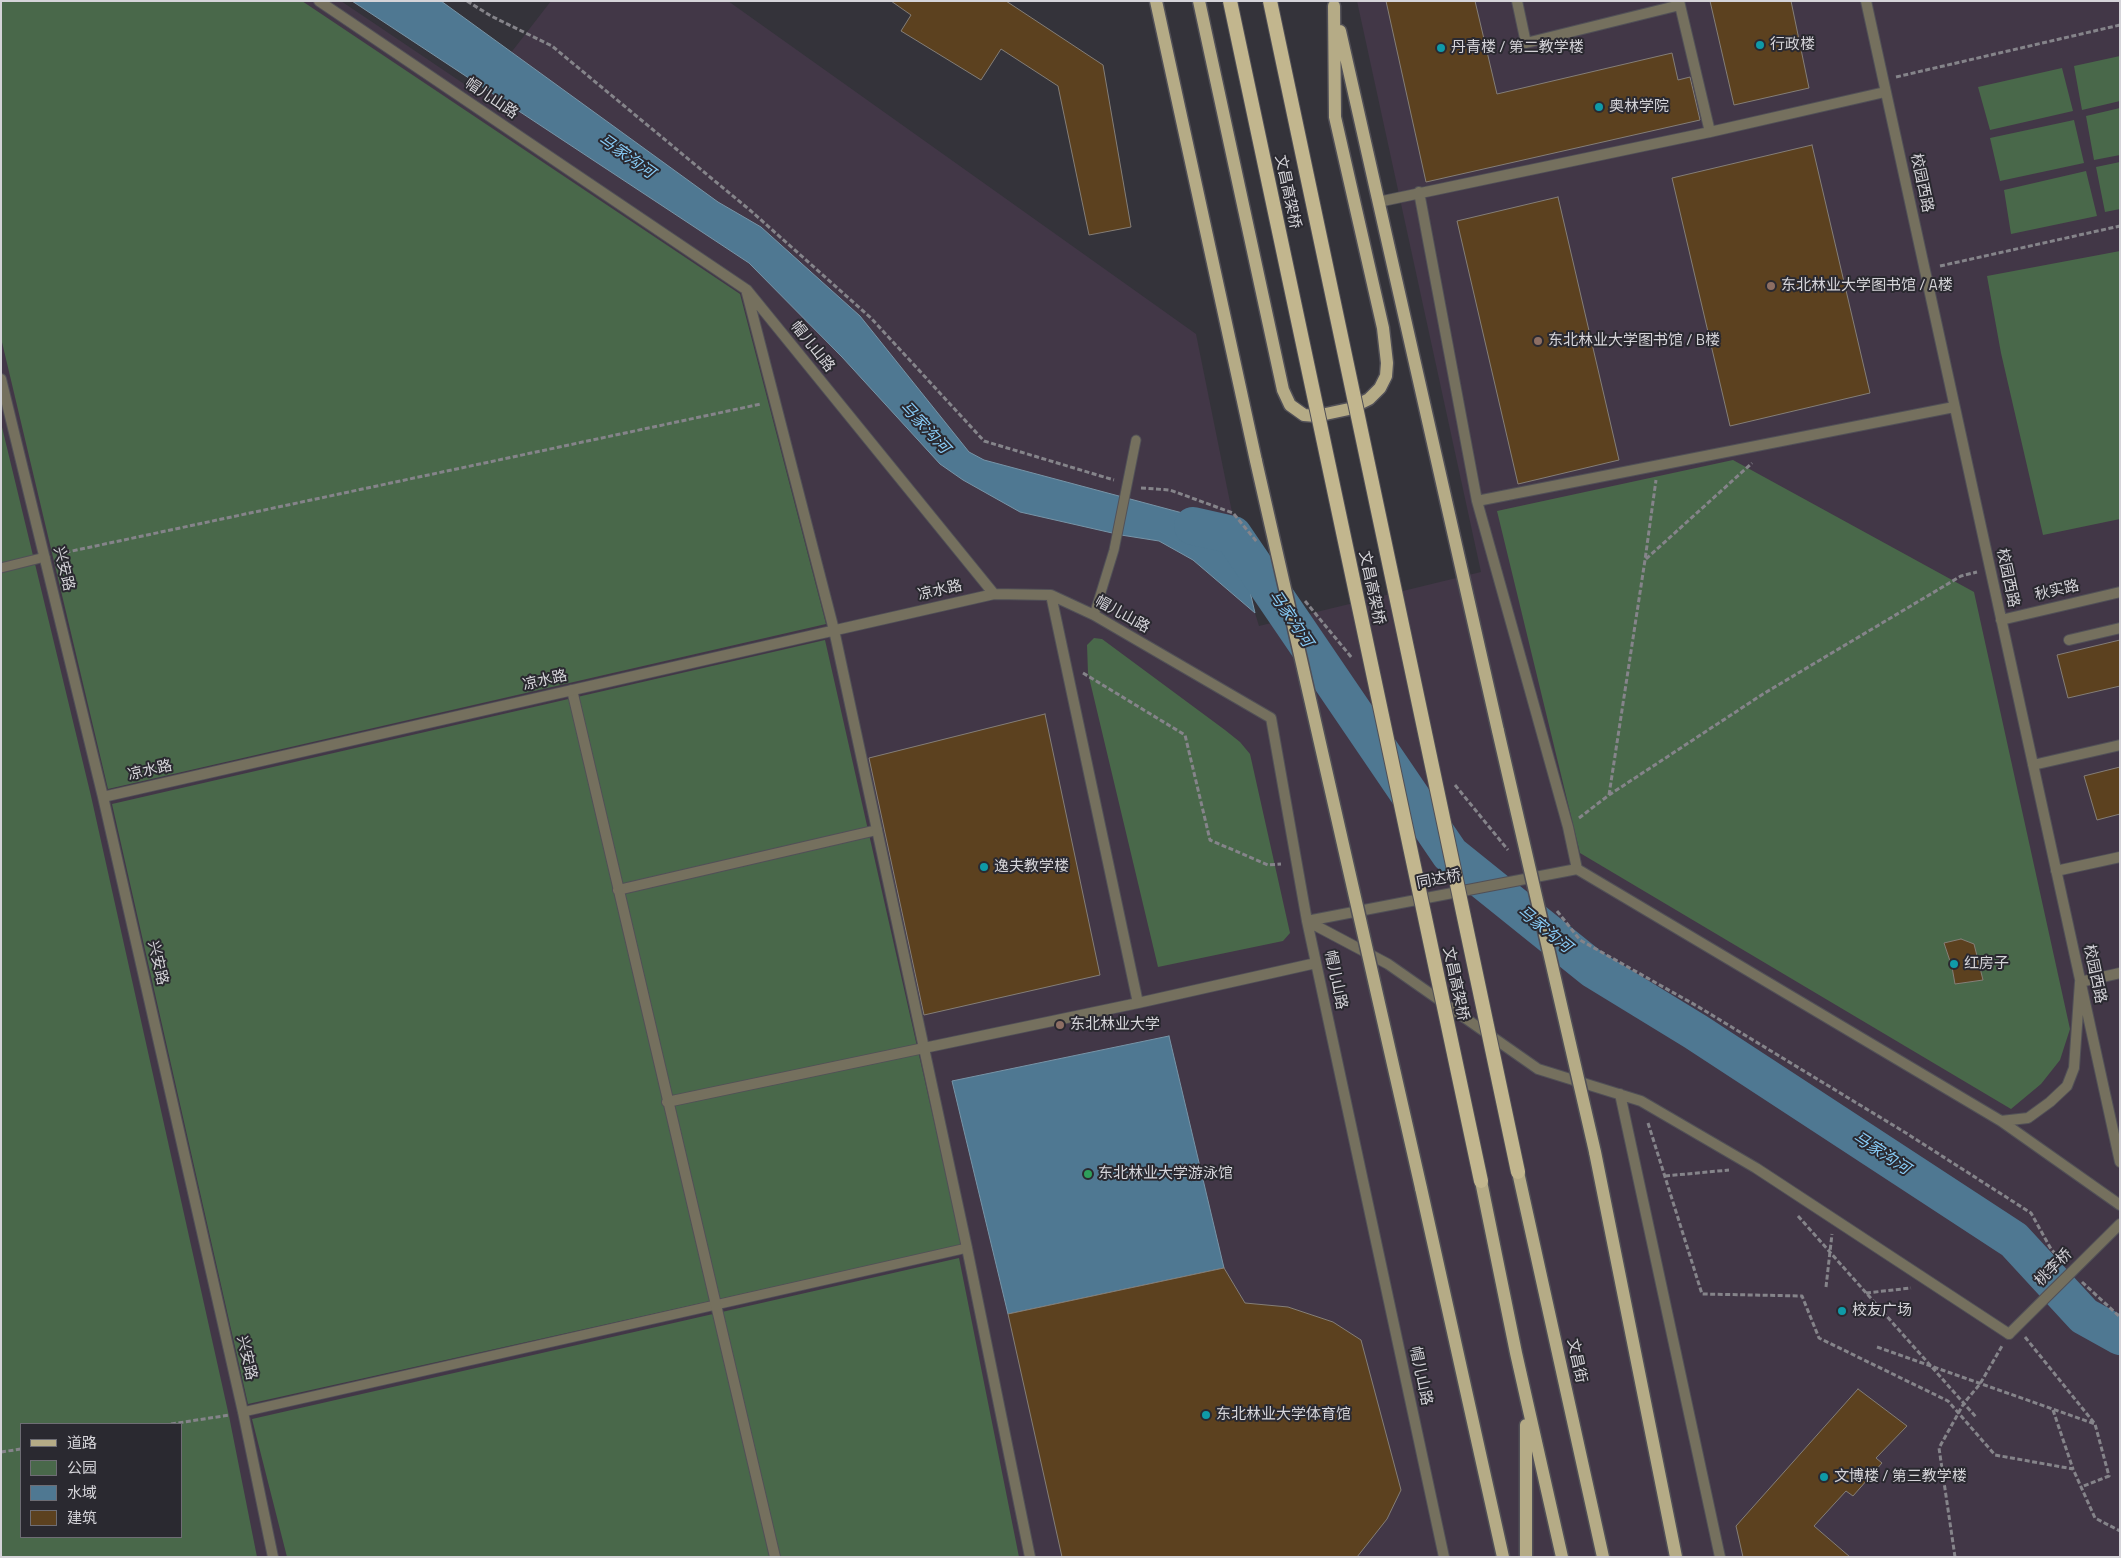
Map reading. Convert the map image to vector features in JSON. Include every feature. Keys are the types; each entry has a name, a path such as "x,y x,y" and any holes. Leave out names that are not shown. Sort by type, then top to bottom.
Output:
{"highway":[{"name":"文昌高架桥","path":"1230,1 1481,1181"},
{"name":"文昌高架桥","path":"1270,1 1518,1172"}],"main road":[{"path":"1156,1 1256,461 1503,1557"},
{"path":"1199,1 1283,390 1290,405 1304,415 1316,416 1332,414 1359,405 1369,399 1380,388 1386,376 1386,348 1383,328 1335,117 1333,4"},
{"path":"1333,4 1595,1152 1676,1557"},
{"name":"文昌街","path":"1518,1172 1603,1557"},
{"path":"1481,1181 1516,1353 1562,1557"},
{"path":"1516,1353 1527,1436 1526,1557"}],"street":[{"name":"帽儿山路","path":"319,1 747,290 994,594 1051,595 1094,615 1271,718 1307,921 1444,1557"},
{"path":"1517,1 1526,43 1679,3 1710,132"},
{"name":"校园西路","path":"1866,1 2120,1162"},
{"path":"1378,202 1418,192 1710,132 1885,92"},
{"path":"1418,192 1477,502 1568,827 1578,869 2001,1121 2120,1205"},
{"path":"747,290 834,630 967,1248 1030,1557"},
{"name":"兴安路","path":"1,379 104,797 243,1412 272,1557"},
{"path":"1477,502 1954,407"},
{"name":"秋实路","path":"2001,620 2120,592"},
{"name":"凉水路","path":"104,797 994,594"},
{"path":"1051,595 1138,1003"},
{"path":"2069,640 2120,628"},
{"path":"572,690 775,1557"},
{"path":"2033,765 2120,745"},
{"path":"618,890 877,830"},
{"path":"2056,870 2120,857"},
{"name":"同达桥","path":"1307,921 1578,869"},
{"path":"1307,921 1388,964 1538,1069 1641,1100 1756,1168 2009,1334"},
{"path":"667,1102 1138,1003 1316,963"},
{"path":"2001,1121 2028,1118 2050,1102 2067,1086 2074,1068 2080,982 2120,973"},
{"path":"1620,1094 1720,1557"},
{"name":"桃李桥","path":"2009,1334 2120,1224"}],"lane":[{"path":"1094,615 1114,550 1136,440"},
{"path":"1,568 45,557"},
{"path":"243,1412 967,1248"}],"path":[{"path":"1883,80 2120,25"},
{"path":"1924,269 2120,226"},
{"path":"45,557 775,401"},
{"path":"1645,560 1772,444"},
{"path":"1609,795 1658,465"},
{"path":"1568,827 1609,795 1763,694 1961,576 1990,569"},
{"path":"1066,662 1185,735 1210,840 1268,865 1296,863"},
{"path":"1641,1100 1702,1294 1802,1296 1819,1338 1948,1401 1994,1455 2073,1469"},
{"path":"1665,1176 1756,1168"},
{"path":"1793,1210 1976,1417"},
{"path":"1826,1287 1833,1218"},
{"path":"1866,1293 1934,1285"},
{"path":"2017,1326 2095,1424 2109,1476 2081,1487"},
{"path":"1955,1557 1940,1448 1958,1413 1980,1384 2009,1334"},
{"path":"1877,1347 2095,1424"},
{"path":"2053,1409 2073,1469 2095,1518 2120,1532"},
{"path":"177,1423 243,1412"},
{"path":"1,1452 20,1449"}],"shaded area":[{"name":"东北林业大学","path":"1,1 341,1 479,94 551,1 728,1 1196,334 1235,527 1259,626 1481,572 1357,1 2120,1 2120,1557 1,1557"}],"green space":[{"path":"1,1 302,1 740,294 826,624 108,789 1,338"},
{"path":"2120,56 2120,101 2082,110 2074,66"},
{"path":"2062,68 2073,111 1990,130 1978,87"},
{"path":"2120,108 2120,155 2094,160 2086,116"},
{"path":"2074,120 2084,163 2000,181 1990,138"},
{"path":"2120,162 2120,209 2105,212 2096,167"},
{"path":"2086,171 2097,216 2011,234 2004,190"},
{"path":"2120,251 2120,519 2043,535 2001,353 1987,276"},
{"path":"1,423 91,796 229,1416 257,1557 1,1557"},
{"path":"1733,460 1974,592 2070,1029 2060,1060 2041,1084 2011,1109 1580,853 1497,511"},
{"path":"1094,638 1102,639 1225,730 1240,742 1250,754 1290,933 1283,941 1158,967 1088,673 1087,645"},
{"path":"825,640 962,1245 248,1404 112,804"},
{"path":"959,1258 1019,1557 287,1557 252,1419"}],"water":[{"path":"352,1 441,1 718,202 761,227 860,316 969,452 984,460 1235,527 1255,613 1193,560 1159,541 1121,535 1020,512 963,480 940,464 842,357 749,263"},
{"name":"东北林业大学游泳馆","path":"1169,1036 1224,1268 1008,1314 952,1081"}],"building":[{"path":"891,1 1006,1 1103,65 1131,227 1089,235 1058,86 1001,49 981,80 901,31 911,15"},
{"path":"1386,1 1475,1 1497,94 1672,53 1678,80 1690,77 1700,120 1426,182"},
{"name":"行政楼","path":"1710,1 1791,1 1809,88 1734,105"},
{"name":"东北林业大学图书馆 / A楼","path":"1812,145 1870,393 1730,426 1672,178"},
{"name":"东北林业大学图书馆 / B楼","path":"1558,197 1619,460 1518,484 1457,221"},
{"path":"2120,640 2120,686 2068,698 2057,655"},
{"name":"逸夫教学楼","path":"1045,714 1100,975 924,1015 869,758"},
{"path":"2120,767 2120,814 2097,820 2084,776"},
{"name":"红房子","path":"1961,939 1974,944 1983,980 1955,984 1952,967 1944,943"},
{"name":"东北林业大学体育馆","path":"1224,1268 1245,1303 1288,1307 1333,1322 1361,1340 1401,1490 1387,1519 1357,1557 1062,1557 1008,1314"},
{"name":"文博楼 / 第三教学楼","path":"1858,1389 1907,1426 1876,1458 1882,1463 1853,1496 1846,1491 1814,1526 1850,1557 1743,1557 1736,1526"}],"waterway":[{"name":"马家沟河","path":"1193,526 1233,535 1450,854 1593,969 1696,1032 2014,1240 2084,1316 2120,1336"}],"place":[{"name":"行政楼","path":"1760,45"},
{"name":"丹青楼 / 第二教学楼","path":"1441,48"},
{"name":"奥林学院","path":"1599,107"},
{"name":"东北林业大学图书馆 / A楼","path":"1771,286"},
{"name":"东北林业大学图书馆 / B楼","path":"1538,341"},
{"name":"逸夫教学楼","path":"984,867"},
{"name":"红房子","path":"1954,964"},
{"name":"东北林业大学","path":"1060,1025"},
{"name":"东北林业大学游泳馆","path":"1088,1174"},
{"name":"校友广场","path":"1842,1311"},
{"name":"东北林业大学体育馆","path":"1206,1415"},
{"name":"文博楼 / 第三教学楼","path":"1824,1477"}]}
